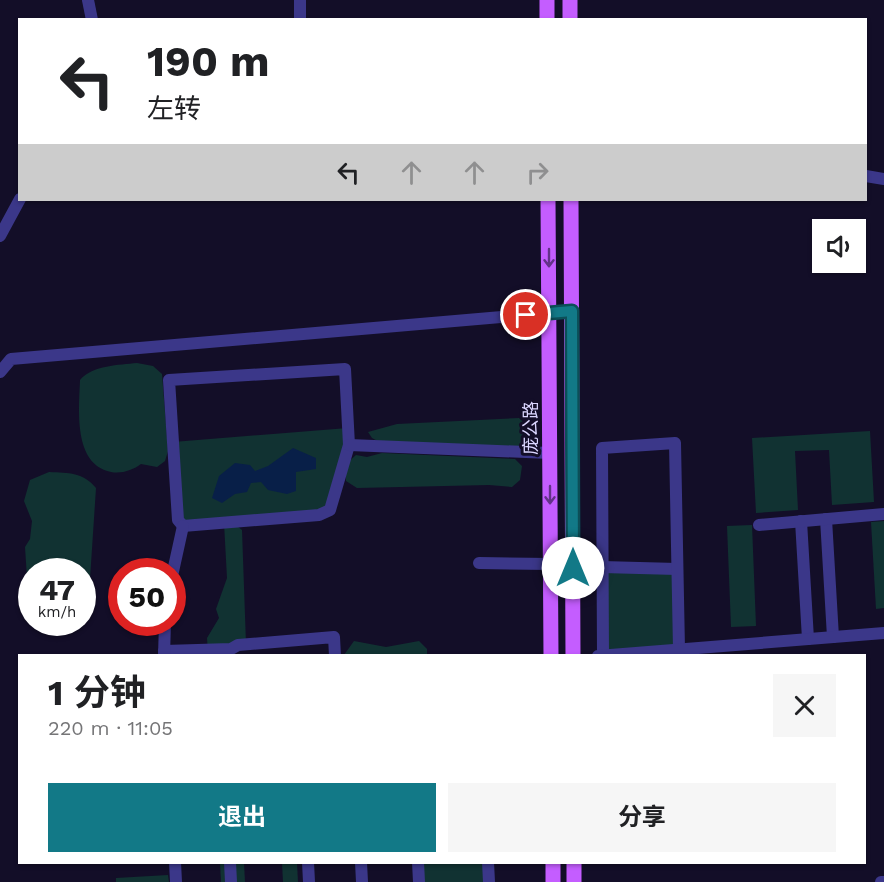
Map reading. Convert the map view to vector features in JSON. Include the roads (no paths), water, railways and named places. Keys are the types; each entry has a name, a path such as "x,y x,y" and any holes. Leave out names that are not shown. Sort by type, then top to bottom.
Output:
{"main road":[{"path":"547,0 547,18"},
{"path":"570,0 570,18"},
{"name":"庞公路","path":"548,201 551,654"},
{"path":"571,201 573,654"},
{"path":"553,864 553,882"}],"street":[{"path":"88,0 92,18"},
{"path":"300,0 300,18"},
{"path":"867,176 884,179"},
{"path":"0,236 19,201"},
{"path":"0,372 11,359 572,311"},
{"path":"345,369 349,445 330,510 319,515 183,525 178,520 169,380 345,369"},
{"path":"600,654 602,448 675,442 679,649"},
{"path":"349,445 550,453"},
{"path":"759,525 884,514"},
{"path":"826,519 833,637"},
{"path":"801,521 808,639"},
{"path":"176,558 183,525"},
{"path":"478,563 550,564"},
{"path":"602,567 677,569"},
{"path":"613,654 884,633"},
{"path":"165,636 164,653 231,649 238,645 334,638 335,654"},
{"path":"175,864 176,882"},
{"path":"230,864 231,882"},
{"path":"308,864 309,882"},
{"path":"361,864 362,882"},
{"path":"418,864 419,882"},
{"path":"488,864 489,882"}],"water":[{"path":"293,448 316,458 316,469 296,472 296,491 287,494 268,490 261,482 251,483 247,492 235,494 222,503 212,498 219,476 235,463 250,465 255,471 268,466"}]}
